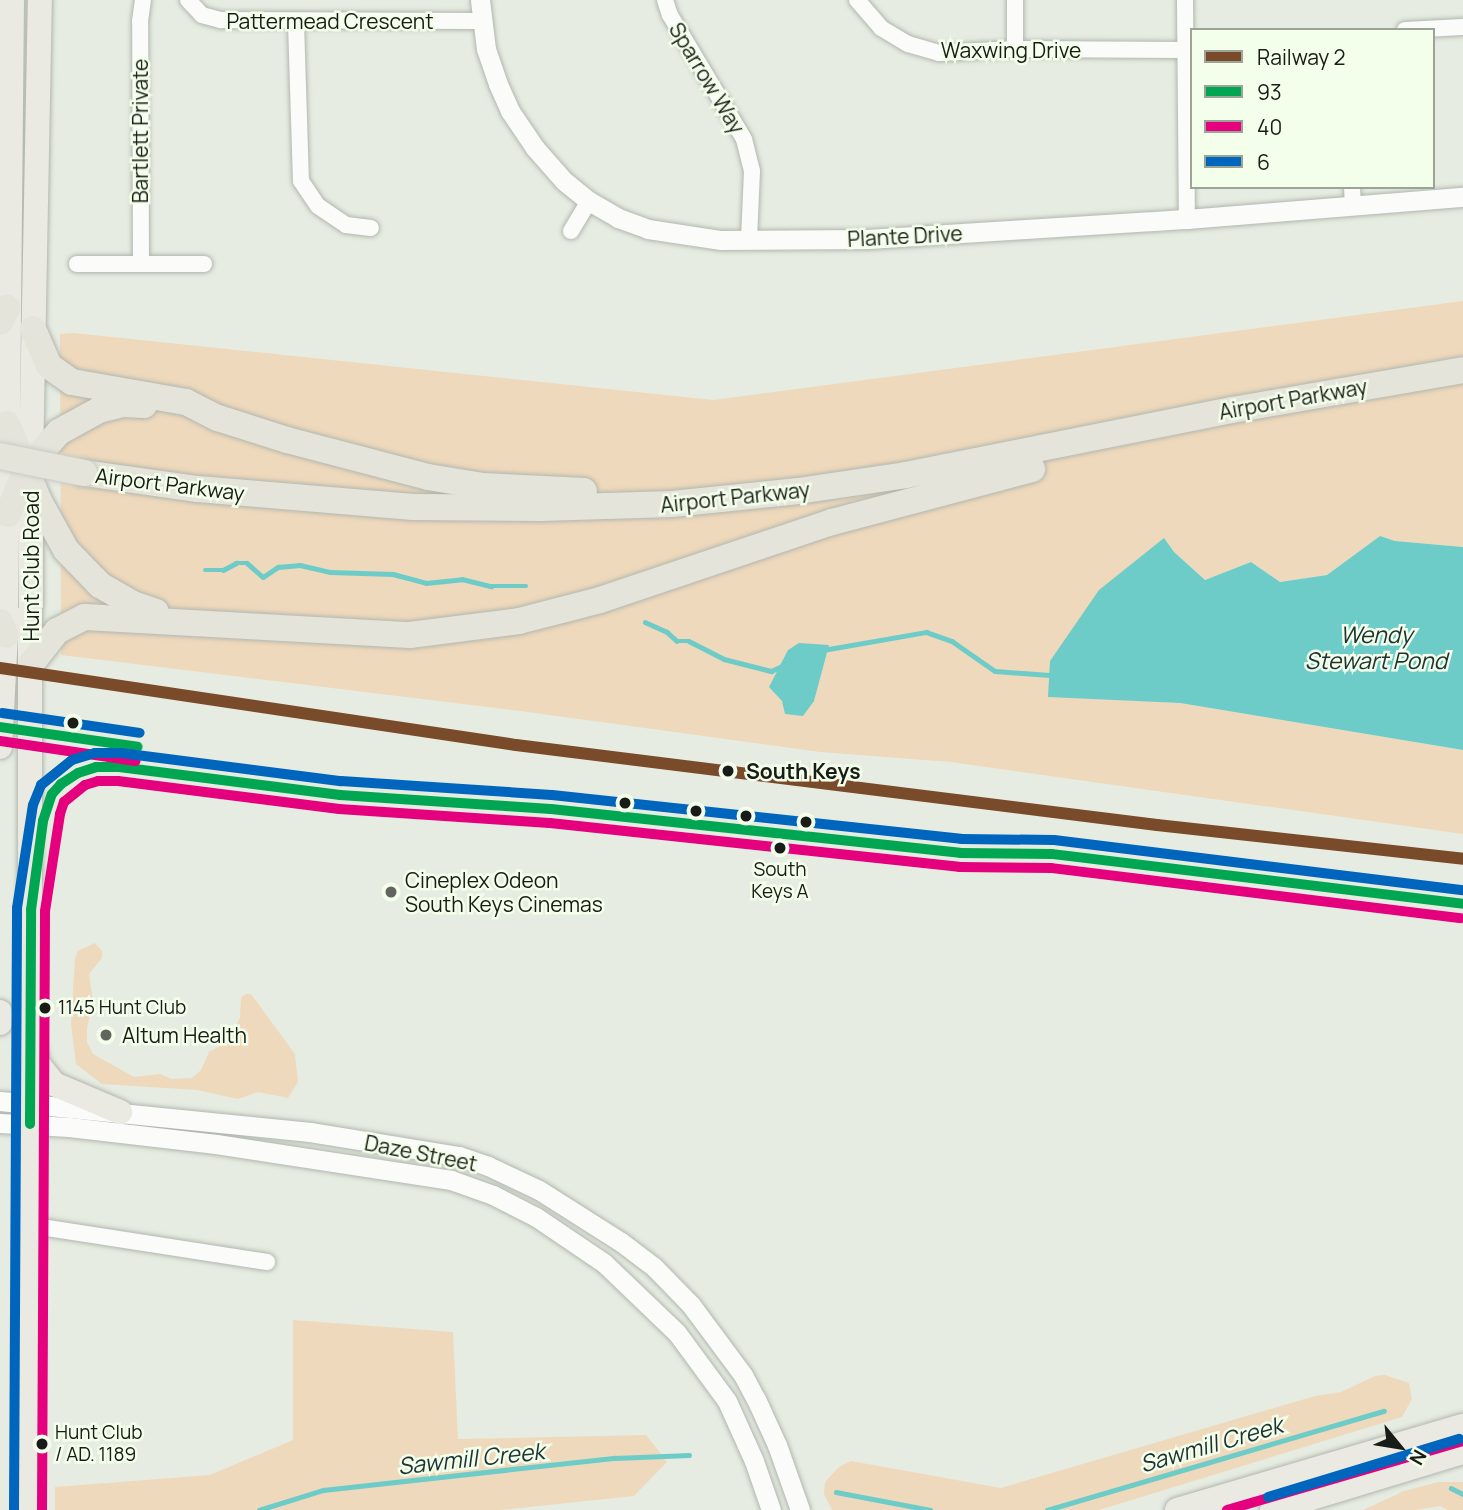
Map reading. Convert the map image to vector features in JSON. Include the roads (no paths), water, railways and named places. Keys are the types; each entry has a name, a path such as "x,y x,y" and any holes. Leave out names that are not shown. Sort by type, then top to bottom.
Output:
{"highway":[{"path":"33,329 42,356 63,378 84,385 186,402 218,418"},
{"name":"Airport Parkway","path":"16,461 237,494 474,509 673,503 883,479 1336,390 1463,370"},
{"path":"31,664 65,624 85,617 410,635 530,619 600,600 832,522 1336,390"},
{"path":"16,461 66,427 111,407 138,404 218,418 369,464 483,486 650,492 883,479"},
{"path":"16,461 19,520"},
{"path":"16,461 66,550 100,585 151,611 216,624"}],"main road":[{"path":"12,0 3,315 16,461"},
{"path":"16,461 33,329 40,0"},
{"name":"Hunt Club Road","path":"0,747 3,628 19,520"},
{"name":"Hunt Club Road","path":"19,520 31,664 28,1510"},
{"path":"0,1012 0,1021"},
{"path":"31,1036 38,1064 54,1084 120,1112"},
{"path":"1177,1510 1455,1428 1458,1453 1272,1510"}],"street":[{"name":"Bartlett Private","path":"141,262 140,21 143,0"},
{"name":"Pattermead Crescent","path":"188,0 195,10 210,19 296,23 480,21"},
{"name":"Plante Drive","path":"480,0 480,21 486,49 510,111 550,164 589,201 618,218 648,229 721,240 867,239 1187,219 1353,196 1463,197"},
{"name":"Sparrow Way","path":"664,0 670,15 744,139 752,171 748,240"},
{"name":"Waxwing Drive","path":"856,0 881,28 908,44 939,52 1015,48 1184,51"},
{"path":"1015,0 1015,48"},
{"path":"1185,0 1187,219"},
{"path":"296,23 301,181 318,206 346,225 371,228"},
{"path":"1435,28 1463,27"},
{"path":"571,231 589,201"},
{"path":"77,264 204,264"},
{"name":"Daze Street","path":"0,1101 30,1114 308,1160 452,1180 493,1195 536,1217 604,1263 677,1333 727,1401 769,1504"},
{"name":"Daze Street","path":"0,1123 30,1114 120,1112 310,1132 459,1156 539,1190 621,1242 654,1267 691,1305 743,1375 774,1438 800,1510"},
{"path":"308,1160 310,1132"},
{"path":"452,1180 459,1156"},
{"path":"28,1225 267,1262"},
{"path":"604,1263 621,1242"},
{"path":"769,1504 793,1487"}],"water":[{"name":"Wendy Stewart Pond","path":"1380,536 1395,541 1463,547 1463,750 1180,703 1048,697 1050,661 1099,590 1164,538 1174,552 1205,580 1251,562 1280,582 1327,575"},
{"path":"799,643 829,645 814,701 803,716 785,714 782,701 769,687 788,650"}],"waterway":[{"path":"205,570 223,570 236,563 247,563 263,577 278,567 300,565 330,572 393,574 426,583 462,579 491,586 526,586"},
{"path":"645,622 667,632 677,641 689,641 724,659 771,671 782,666"},
{"path":"823,650 926,632 952,641 995,671 1049,675"},
{"name":"Sawmill Creek","path":"1047,1510 1384,1411"},
{"name":"Sawmill Creek","path":"259,1510 323,1490 615,1458 689,1455"},
{"name":"Sawmill Creek","path":"1451,1488 1463,1494"},
{"name":"Sawmill Creek","path":"836,1492 930,1510"}],"rail line":[{"name":"2","path":"0,668 516,745 1157,825 1463,859"}],"place":[{"name":"South Keys","path":"728,771"},
{"name":"South Keys A","path":"780,848"},
{"name":"Cineplex Odeon South Keys Cinemas","path":"391,892"},
{"name":"1145 Hunt Club","path":"45,1008"},
{"name":"Altum Health","path":"106,1035"},
{"name":"Hunt Club / AD. 1189","path":"42,1444"}]}
